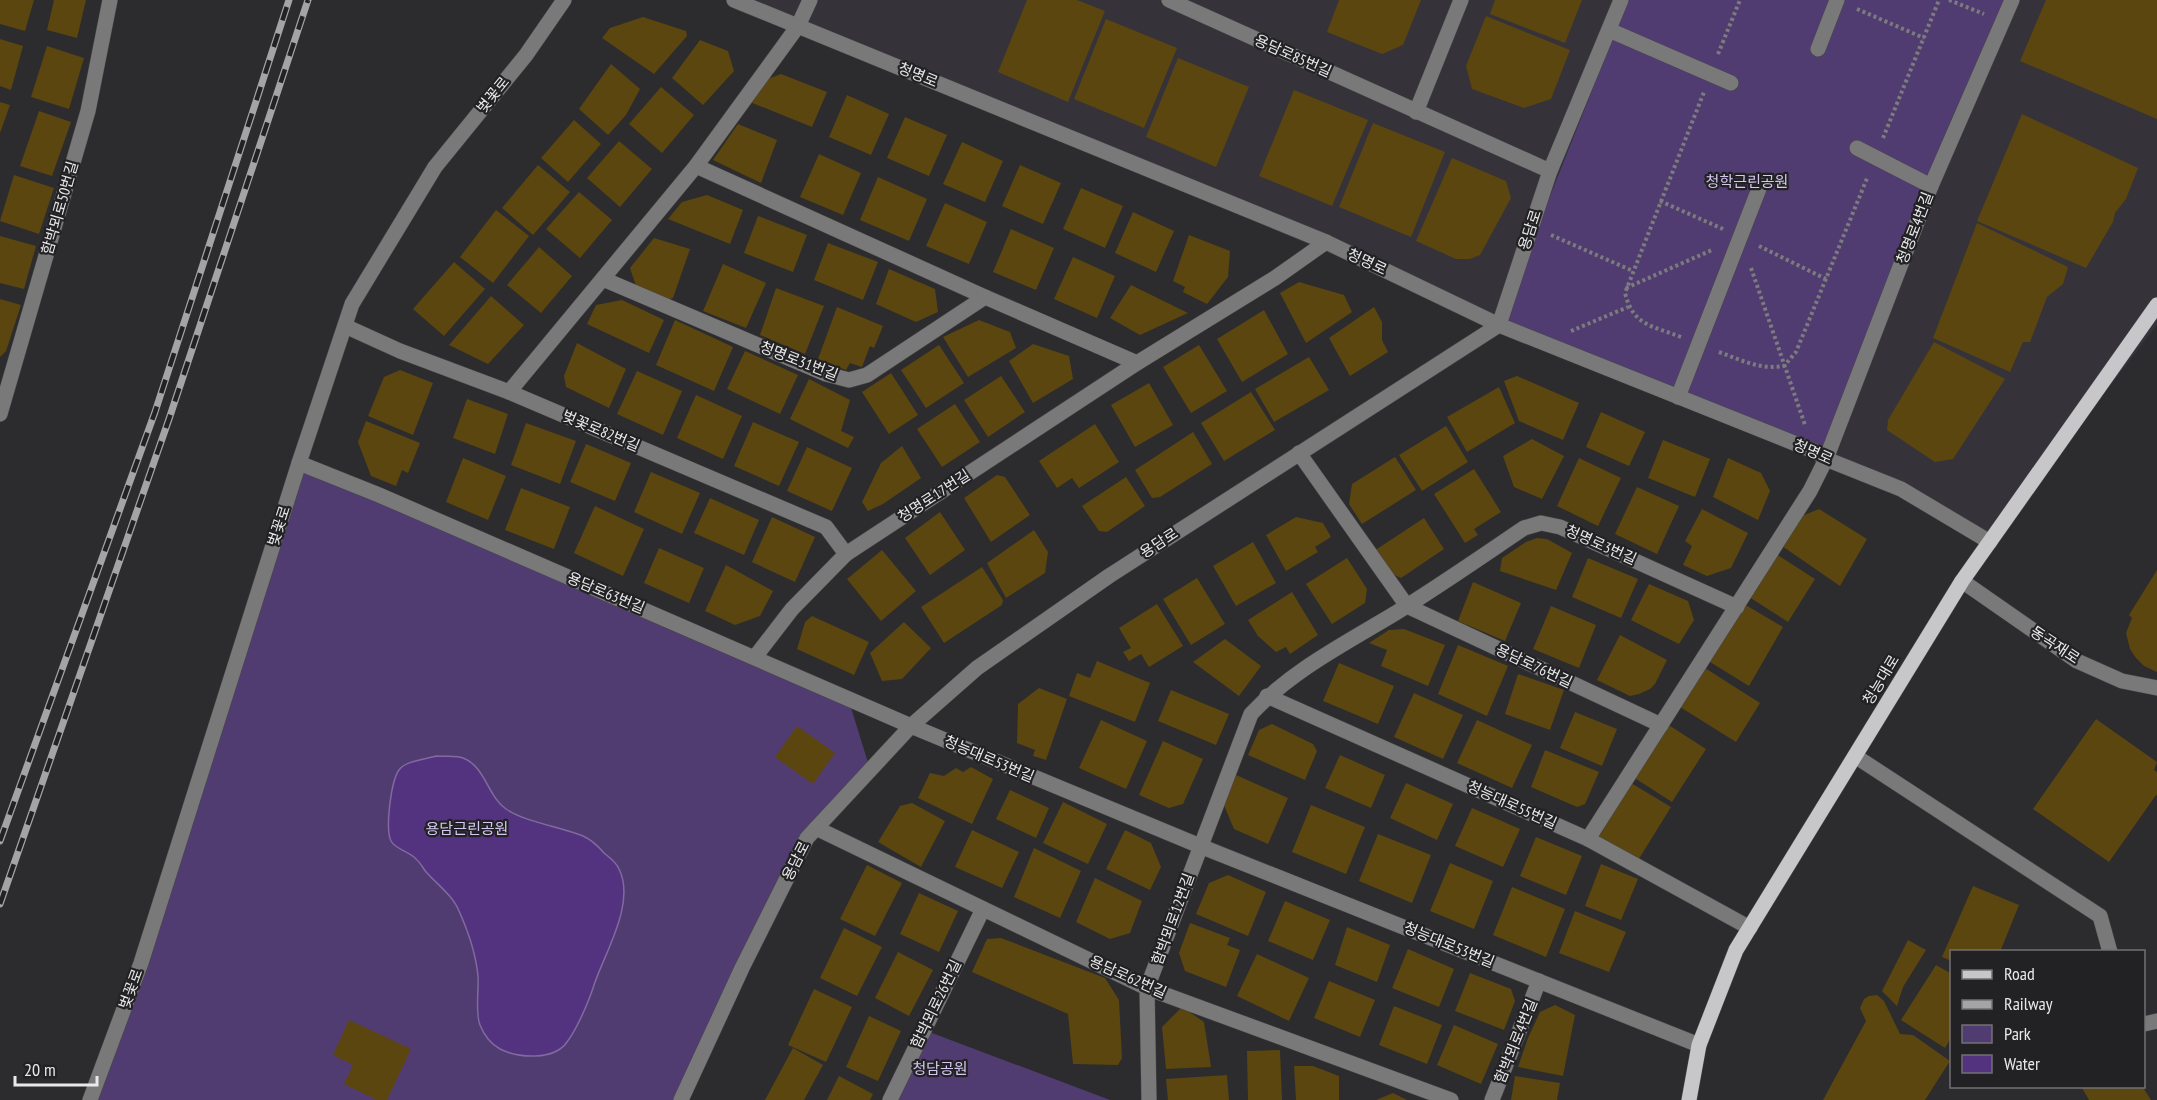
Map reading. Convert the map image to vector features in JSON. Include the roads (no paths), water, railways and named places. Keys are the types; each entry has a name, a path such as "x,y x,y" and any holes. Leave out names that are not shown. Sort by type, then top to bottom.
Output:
{"main road":[{"name":"청능대로","path":"1689,1100 1699,1045 1736,950 1962,582 2157,305"}],"street":[{"name":"함박뫼로50번길","path":"0,414 5,384 88,111 110,0"},
{"name":"벚꽃로","path":"90,1100 141,963 299,463 352,304 435,167 526,55 564,0"},
{"name":"청명로","path":"734,0 1326,242 1499,325 1901,489 1990,542"},
{"path":"509,392 696,166 798,26 810,0"},
{"name":"용담로85번길","path":"1169,0 1550,171"},
{"path":"1416,112 1461,0"},
{"name":"용담로","path":"681,1100 742,968 807,838 911,726 977,668 1109,576 1499,325 1550,171 1622,0"},
{"path":"1818,49 1837,0"},
{"name":"청명로4번길","path":"1820,455 1931,186 2012,0"},
{"path":"1609,30 1731,83"},
{"path":"1857,148 1931,186"},
{"path":"696,166 1137,363"},
{"path":"1678,397 1762,181"},
{"name":"청명로17번길","path":"755,657 792,609 846,554 1137,363 1275,278 1326,242"},
{"name":"청명로31번길","path":"603,279 826,374 849,380 867,375 985,297"},
{"name":"벚꽃로82번길","path":"345,326 400,351 509,392 826,527 846,554"},
{"name":"용담로76번길","path":"1299,453 1407,606 1661,725"},
{"path":"1588,839 1810,491 1820,455"},
{"name":"용담로63번길","path":"299,463 755,657 911,726"},
{"name":"청명로3번길","path":"1407,606 1524,528 1541,523 1560,527 1737,607"},
{"name":"동곡재로","path":"1962,582 2077,661 2122,681 2157,688"},
{"path":"1200,846 1251,714 1267,696 1293,676 1407,606"},
{"name":"청능대로55번길","path":"1267,696 1588,839 1750,928"},
{"name":"청능대로53번길","path":"911,726 1200,846 1699,1045"},
{"path":"1856,756 2100,916 2110,950"},
{"name":"용담로62번길","path":"816,828 1147,988 1451,1100"},
{"name":"함박뫼로12번길","path":"1149,1100 1147,988 1200,846"},
{"name":"함박뫼로26번길","path":"890,1100 983,909"},
{"name":"함박뫼로4번길","path":"1492,1100 1539,981"}],"water":[{"path":"436,756 460,757 470,762 482,774 495,797 506,809 514,814 586,838 595,843 619,869 624,897 617,927 579,1022 567,1042 554,1052 526,1056 500,1049 488,1039 479,1020 478,976 473,951 456,906 418,861 391,841 389,835 390,805 399,770 411,762"}],"railway":[{"path":"0,841 155,412 289,0"},
{"path":"0,904 169,419 308,0"}],"park label":[{"name":"청학근린공원","path":"1747,182"},
{"name":"용담근린공원","path":"467,829"},
{"name":"청담공원","path":"940,1069"}]}
